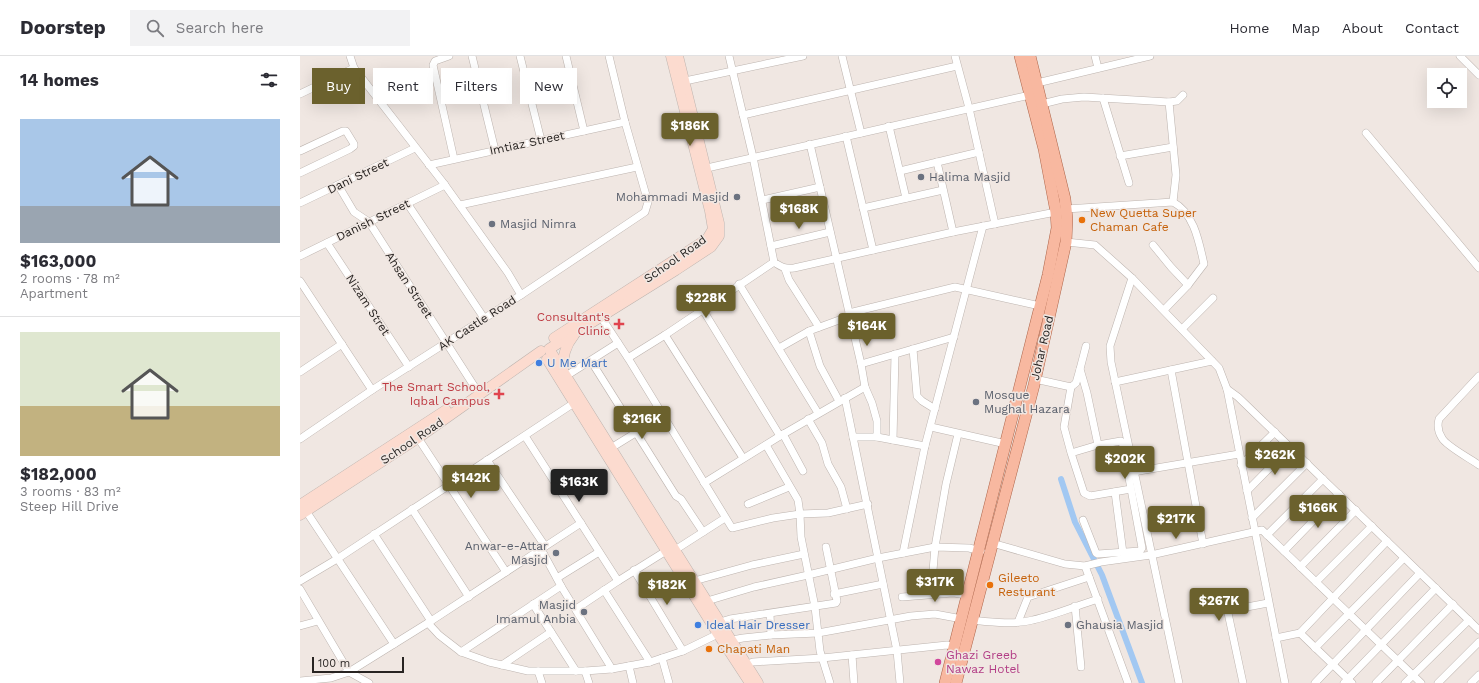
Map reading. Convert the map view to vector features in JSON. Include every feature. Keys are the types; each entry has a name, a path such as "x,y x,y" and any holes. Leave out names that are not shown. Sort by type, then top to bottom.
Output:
{"main road":[{"name":"Johar Road","path":"956,683 967,619 1035,378 1066,242 1067,219 1061,211 1020,56"},
{"name":"Johar Road","path":"945,683 955,646 967,619 968,594 987,549 1006,444 1065,199 1030,56"}],"street":[{"path":"350,56 354,68"},
{"path":"449,56 435,61 433,65 454,159"},
{"path":"472,56 495,150"},
{"path":"520,56 541,140"},
{"path":"566,56 584,131"},
{"path":"460,206 638,167 625,122 609,56"},
{"name":"School Road","path":"302,510 418,438 476,390 544,349 575,333 583,323 601,317 711,247 719,236 719,223 711,201 671,56"},
{"name":"School Road","path":"302,510 707,239 713,229 711,201 706,168 678,56"},
{"path":"729,56 753,157 774,262 785,269 789,280 819,327"},
{"path":"685,82 774,59 803,56"},
{"path":"842,56 861,133"},
{"path":"955,56 969,108 995,224"},
{"path":"1095,56 1098,68"},
{"path":"1037,83 1145,56"},
{"path":"1460,56 1479,75"},
{"path":"743,115 957,66"},
{"path":"365,82 415,148 445,184 508,273 521,294"},
{"path":"300,94 312,88"},
{"path":"706,168 1030,95"},
{"path":"1042,104 1062,99 1084,97 1169,102 1177,101 1183,95"},
{"path":"1103,98 1129,183"},
{"path":"1169,102 1176,175 1173,202"},
{"name":"Imtiaz Street","path":"429,165 625,122"},
{"path":"889,126 906,198"},
{"path":"300,151 343,131 346,131 354,144 354,146 350,149 300,173"},
{"path":"1366,133 1479,268"},
{"path":"846,136 874,250"},
{"path":"810,144 850,315 865,387 872,403 877,421 877,437"},
{"path":"1120,156 1173,147"},
{"name":"Dani Street","path":"300,203 415,148"},
{"path":"900,171 979,152"},
{"path":"937,162 953,232"},
{"name":"AK Castle Road","path":"300,439 372,390 645,212 648,202 638,167"},
{"name":"Danish Street","path":"300,256 445,184"},
{"name":"Ahsan Street","path":"338,185 354,212 369,222 447,342 476,390"},
{"path":"762,200 820,187"},
{"path":"863,208 943,190"},
{"path":"785,269 953,232 1061,211 1173,202 1181,206 1192,223 1199,241 1204,264 1188,285 1164,310"},
{"path":"407,203 484,318"},
{"path":"903,553 925,446 983,226"},
{"path":"771,246 830,232"},
{"path":"1066,242 1095,245 1132,278 1219,368 1227,390 1285,683"},
{"name":"Nizam Stret","path":"327,243 409,367"},
{"path":"1153,245 1188,285"},
{"path":"628,358 774,262"},
{"path":"1132,278 1110,346 1110,362 1179,683"},
{"path":"300,282 372,390"},
{"path":"739,284 818,413"},
{"path":"779,348 809,331 850,315 954,287 966,288 1040,306"},
{"path":"1182,329 1213,298"},
{"path":"702,310 782,435 803,471"},
{"path":"601,317 628,358 732,528 772,518 800,514 828,513 868,504"},
{"path":"809,331 820,366 842,400 853,437 897,651 900,683"},
{"path":"565,374 563,361 564,351 568,341 575,333"},
{"path":"665,335 743,458"},
{"path":"861,364 954,336"},
{"path":"565,374 592,361 618,343"},
{"path":"300,372 342,344"},
{"path":"1086,346 1076,383 1071,388 1064,427 1071,453 1084,493 1090,496 1131,489"},
{"path":"544,349 565,374 611,448 718,634 758,683"},
{"path":"544,349 574,403 670,550 694,581 732,640 750,683"},
{"path":"913,349 915,392 922,401 935,408"},
{"path":"893,440 895,354"},
{"path":"592,361 676,496 681,499 703,532"},
{"path":"1115,382 1212,361"},
{"path":"1080,369 1098,445"},
{"path":"1171,370 1203,544"},
{"path":"1479,376 1439,420 1437,425 1442,440 1479,465"},
{"path":"1035,378 1071,388"},
{"path":"704,483 818,413 865,387"},
{"path":"1227,390 1238,397 1275,432 1479,630"},
{"path":"300,581 337,559 574,403"},
{"path":"611,448 663,416"},
{"path":"808,419 822,443 828,464 841,488 847,509"},
{"path":"931,427 1006,444"},
{"path":"1242,465 1275,432"},
{"path":"931,594 935,547 946,484 958,434"},
{"path":"525,436 618,581"},
{"path":"853,437 877,437 925,446"},
{"path":"418,438 450,484 506,572"},
{"path":"1071,453 1119,440 1122,442 1142,548 1140,551 1123,553 1101,555 1096,553 1083,520"},
{"path":"766,445 798,500 801,537 815,607 820,651 830,683"},
{"path":"1247,491 1290,447"},
{"path":"1133,472 1240,454"},
{"path":"487,460 543,547 561,586 612,668"},
{"path":"1252,518 1307,463"},
{"path":"1267,535 1323,479"},
{"path":"748,504 790,487"},
{"path":"1115,492 1123,553"},
{"path":"1284,551 1339,494"},
{"path":"412,509 469,597"},
{"path":"302,510 394,644"},
{"path":"1300,567 1356,510"},
{"path":"576,609 634,570 703,532 725,518"},
{"path":"300,680 331,678 349,672 469,597 581,523"},
{"path":"1316,582 1372,526"},
{"path":"707,601 754,587 878,558 935,547 987,549 1066,564 1088,565 1151,555 1262,530 1421,683"},
{"path":"374,534 439,635 461,652 489,662 519,669 538,671 585,671 629,666 650,662 682,651 718,634"},
{"path":"1276,638 1300,633 1387,541"},
{"path":"720,622 730,619 836,603 837,601 834,594 826,547"},
{"path":"557,578 600,552"},
{"path":"694,581 752,565 804,554"},
{"path":"1316,648 1404,558"},
{"path":"1088,565 1089,577 1128,683"},
{"path":"634,570 682,651"},
{"path":"1315,683 1420,573"},
{"path":"1018,622 1028,597 1089,577"},
{"path":"834,594 883,584"},
{"path":"461,652 561,586"},
{"path":"1300,633 1348,682 1436,588"},
{"path":"300,589 349,672 369,683"},
{"path":"604,590 650,662"},
{"path":"902,597 953,592 968,594"},
{"path":"732,640 771,635 818,633 911,616 935,614 993,622 1018,622 1033,620 1098,599"},
{"path":"1242,683 1228,613 1231,610 1268,603"},
{"path":"533,604 576,671"},
{"path":"1376,683 1453,604"},
{"path":"1075,606 1081,667"},
{"path":"770,614 771,635"},
{"path":"1405,683 1469,620"},
{"path":"300,626 318,621"},
{"path":"502,665 551,632"},
{"path":"1438,683 1479,642"},
{"path":"743,665 753,662 822,658 955,646"},
{"path":"852,655 854,683"},
{"path":"662,658 669,683"},
{"path":"629,666 634,683"},
{"path":"538,671 542,683"},
{"path":"585,671 589,683"},
{"path":"1471,683 1479,675"}],"waterway":[{"path":"1061,479 1075,522 1102,575 1142,683"}],"place":[{"name":"Halima Masjid","path":"921,177"},
{"name":"Mohammadi Masjid","path":"737,197"},
{"name":"New Quetta Super Chaman Cafe","path":"1082,220"},
{"name":"Masjid Nimra","path":"492,224"},
{"name":"Consultant's Clinic","path":"619,324"},
{"name":"U Me Mart","path":"539,363"},
{"name":"The Smart School, Iqbal Campus","path":"499,394"},
{"name":"Mosque Mughal Hazara","path":"976,402"},
{"name":"Anwar-e-Attar Masjid","path":"556,553"},
{"name":"Gileeto Resturant","path":"990,585"},
{"name":"Masjid Imamul Anbia","path":"584,612"},
{"name":"Ideal Hair Dresser","path":"698,625"},
{"name":"Ghausia Masjid","path":"1068,625"},
{"name":"Chapati Man","path":"709,649"},
{"name":"Ghazi Greeb Nawaz Hotel","path":"938,662"}]}
